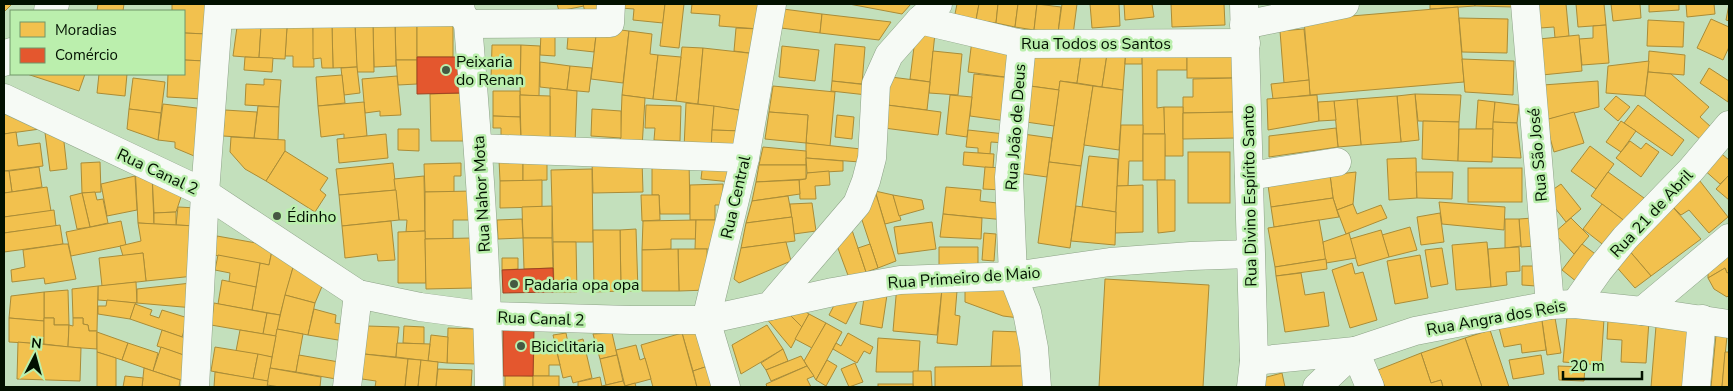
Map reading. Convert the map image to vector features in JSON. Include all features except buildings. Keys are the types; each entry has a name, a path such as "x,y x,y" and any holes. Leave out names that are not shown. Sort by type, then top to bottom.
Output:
{"street":[{"path":"195,387 205,193 219,9 463,13 610,23 611,4"},
{"name":"Rua Central","path":"706,320 745,158 772,4"},
{"name":"Rua Todos os Santos","path":"929,12 1022,44 1244,24 1346,4"},
{"name":"Rua São José","path":"1525,4 1563,305"},
{"path":"770,306 857,204 872,158 876,84 889,55 929,12"},
{"name":"Rua Nahor Mota","path":"463,13 478,148 488,316 489,387"},
{"name":"Rua Divino Espírito Santo","path":"1244,24 1254,361 1251,387"},
{"name":"Rua João de Deus","path":"1022,44 1009,177 1013,276 1026,312 1032,339 1037,387"},
{"name":"Rua Canal 2","path":"4,98 205,193 358,294 420,307 488,316 706,320 770,306"},
{"name":"Rua 21 de Abril","path":"1563,305 1599,270 1625,238 1691,170 1729,125"},
{"path":"478,148 745,158"},
{"path":"1249,176 1337,162"},
{"path":"1642,311 1729,238"},
{"name":"Rua Primeiro de Maio","path":"770,306 842,290 900,280 1013,276 1110,262 1250,254"},
{"path":"347,387 358,294"},
{"name":"Rua Angra dos Reis","path":"1254,361 1355,351 1415,331 1563,305 1642,311 1729,324"},
{"path":"706,320 726,387"},
{"path":"1696,387 1702,320"},
{"path":"1355,351 1370,387"},
{"name":"Rua Angra dos Reis","path":"1317,387 1355,351"}],"place":[{"name":"Peixaria do Renan","path":"446,70"},
{"name":"Édinho","path":"277,216"},
{"name":"Padaria opa opa","path":"514,284"},
{"name":"Biciclitaria","path":"521,346"}]}
